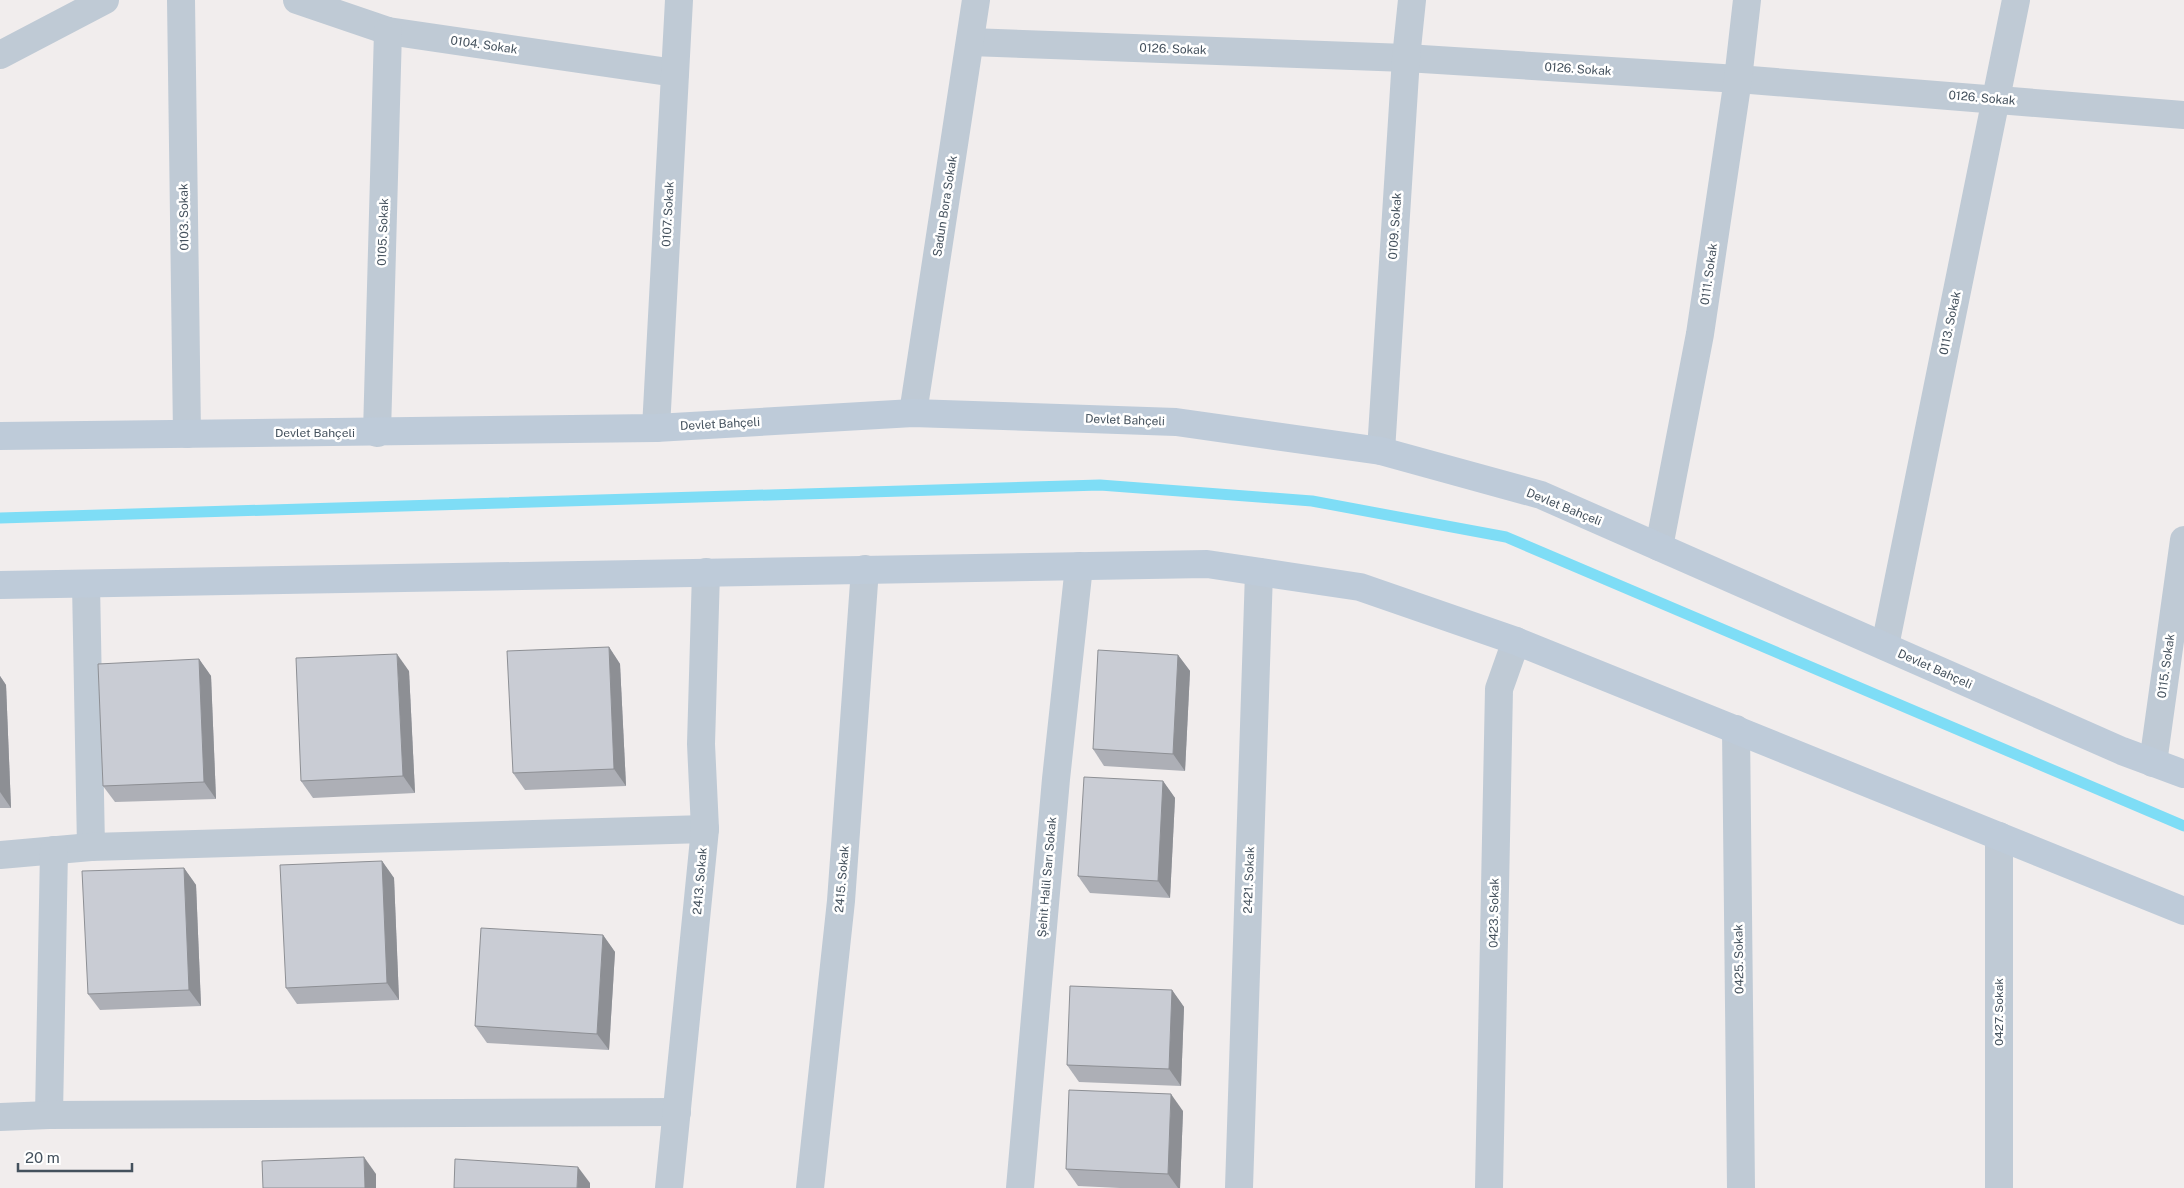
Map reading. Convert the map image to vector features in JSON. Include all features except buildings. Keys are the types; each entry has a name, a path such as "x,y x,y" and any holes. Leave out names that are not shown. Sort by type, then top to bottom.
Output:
{"street":[{"path":"0,55 105,0"},
{"name":"0103. Sokak","path":"181,0 187,434"},
{"name":"0104. Sokak","path":"297,0 388,31 675,73"},
{"name":"0107. Sokak","path":"656,428 679,0"},
{"name":"Sadun Bora Sokak","path":"913,413 976,0"},
{"name":"0109. Sokak","path":"1381,451 1406,58 1412,0"},
{"name":"0111. Sokak","path":"1659,546 1700,334 1738,79 1747,0"},
{"name":"0113. Sokak","path":"1885,646 2016,0"},
{"name":"0105. Sokak","path":"377,433 388,31"},
{"name":"0126. Sokak","path":"970,42 1406,58 1738,79 2184,115"},
{"name":"Devlet Bahçeli","path":"0,436 377,433 656,428 913,413 1176,422 1381,451 1541,495 2153,763 2184,774"},
{"name":"0115. Sokak","path":"2153,763 2183,557"},
{"path":"0,585 1207,564 1360,587 1516,641 2184,910"},
{"name":"Şehit Halil Sarı Sokak","path":"1020,1188 1056,780 1078,566"},
{"name":"2415. Sokak","path":"810,1188 841,901 865,569"},
{"name":"2413. Sokak","path":"670,1188 705,829 701,744 706,572"},
{"name":"2421. Sokak","path":"1239,1188 1259,572"},
{"path":"86,584 91,848"},
{"name":"0423. Sokak","path":"1489,1188 1499,689 1516,641"},
{"name":"0425. Sokak","path":"1736,729 1741,1188"},
{"path":"0,855 91,848 705,829"},
{"name":"0427. Sokak","path":"1999,836 1999,1188"},
{"path":"49,1114 54,850"},
{"path":"0,1117 49,1114 677,1112"}],"waterway":[{"path":"0,518 1100,485 1312,501 1506,537 2184,826"}]}
